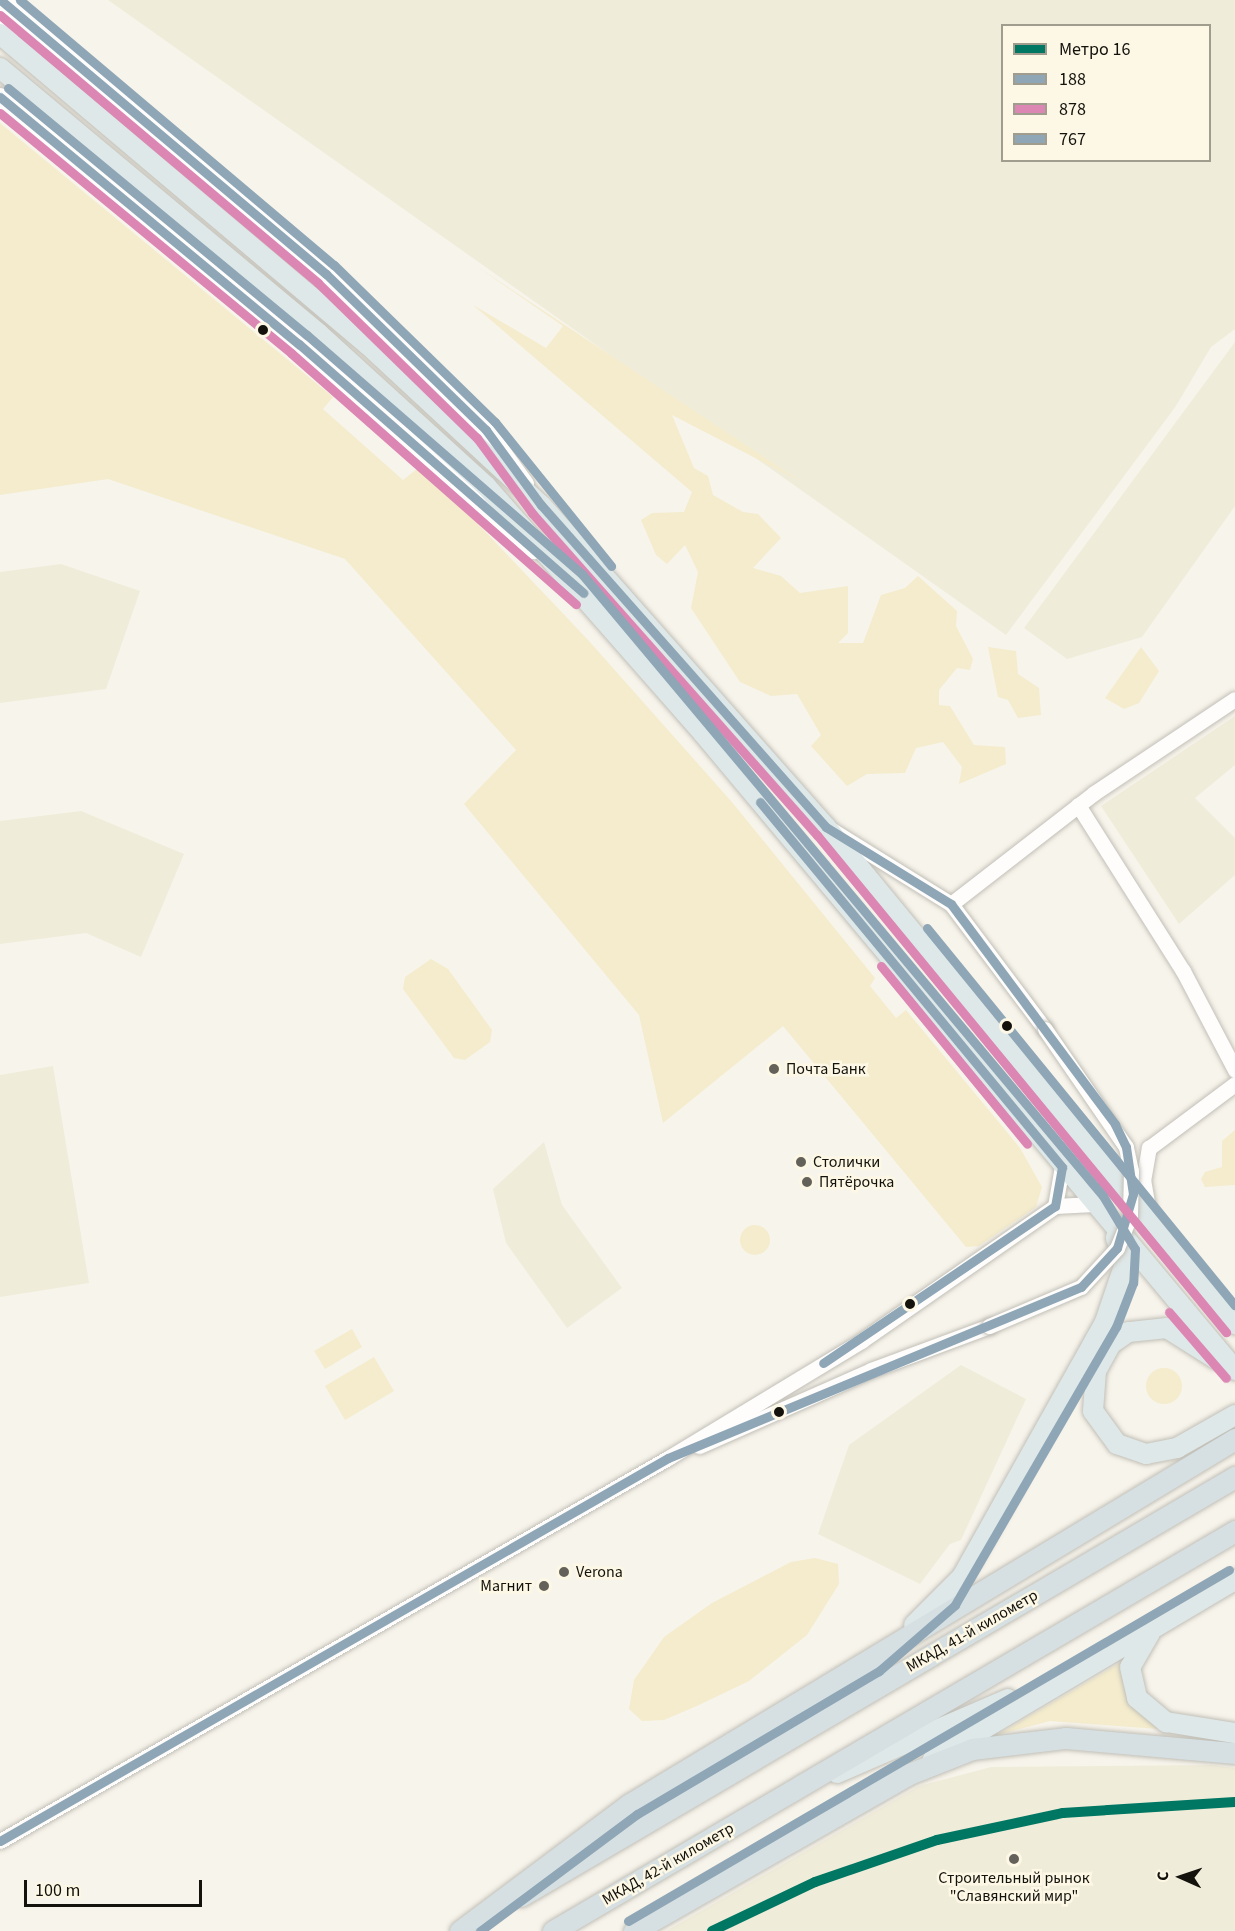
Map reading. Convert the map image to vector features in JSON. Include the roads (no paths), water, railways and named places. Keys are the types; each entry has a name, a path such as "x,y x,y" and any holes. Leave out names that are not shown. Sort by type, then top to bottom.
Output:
{"highway":[{"path":"461,1931 630,1804 872,1661 1100,1521 1194,1451 1235,1439"},
{"name":"МКАД, 41-й километр","path":"461,1931 1229,1480"},
{"path":"783,1797 1235,1531"},
{"path":"634,1931 909,1774 972,1749 1027,1739 1131,1740 1235,1753"},
{"name":"МКАД, 42-й километр","path":"553,1931 783,1797"}],"main road":[{"path":"1,0 326,274 486,430 541,505 826,827 1149,1219 1184,1265 1235,1324"},
{"path":"0,26 34,27"},
{"path":"0,34 185,186 541,505"},
{"path":"0,68 320,334 486,486 573,582 1235,1372"},
{"path":"0,97 299,344 573,582"},
{"path":"872,1661 962,1577 1106,1322 1125,1263 1100,1212"},
{"path":"1235,1372 1167,1328 1128,1332 1105,1352 1092,1381 1091,1401 1109,1437 1146,1454 1194,1451 1235,1423"},
{"path":"1194,1451 1235,1415"},
{"path":"909,1774 1089,1664 1235,1580"},
{"path":"1155,1626 1130,1666 1137,1698 1166,1722 1235,1733"},
{"path":"783,1797 1089,1664"}],"street":[{"path":"951,904 1078,805 1235,699"},
{"path":"1078,805 1183,971 1235,1070"},
{"path":"669,1458 871,1370 989,1326 1081,1287 1117,1248 1130,1215 1126,1147 1045,1029 951,904 826,827"},
{"path":"1149,1219 1143,1181 1149,1148 1235,1084"},
{"path":"1055,1206 1062,1167"},
{"path":"0,1841 669,1458 861,1341 1055,1206 1100,1212"}],"metro line":[{"name":"16","path":"712,1931 815,1882 937,1840 1063,1813 1235,1802"}],"place":[{"name":"Почта Банк","path":"774,1069"},
{"name":"Столички","path":"801,1162"},
{"name":"Пятёрочка","path":"807,1182"},
{"name":"Verona","path":"564,1572"},
{"name":"Магнит","path":"544,1586"},
{"name":"Строительный рынок \"Славянский мир\"","path":"1014,1859"}]}
